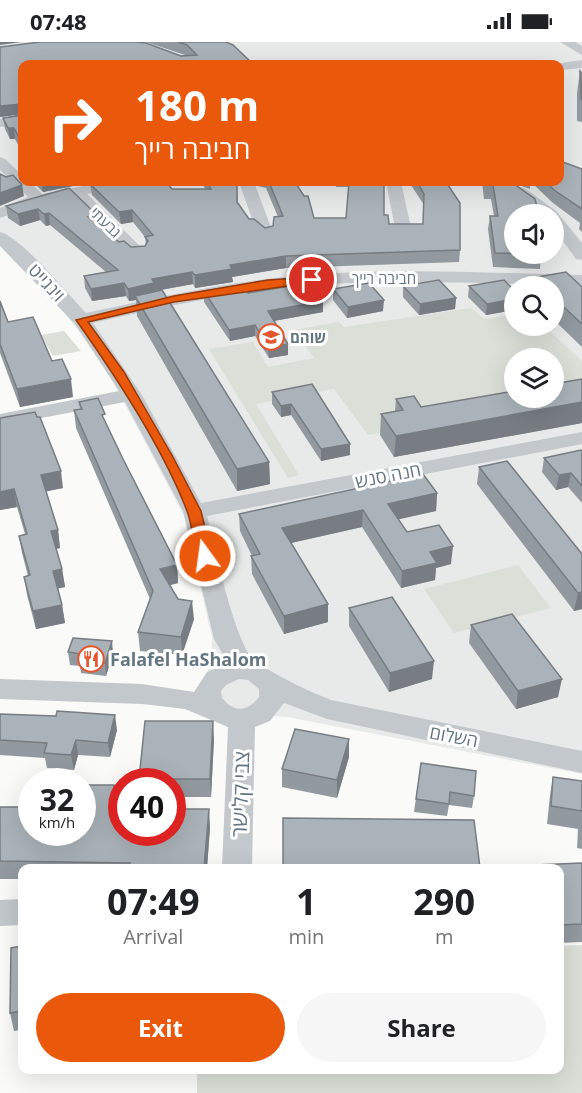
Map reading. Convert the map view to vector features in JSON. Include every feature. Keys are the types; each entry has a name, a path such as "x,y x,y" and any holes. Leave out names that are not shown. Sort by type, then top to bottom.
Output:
{"street":[{"path":"566,42 582,51"},
{"path":"577,42 582,45"},
{"path":"564,67 580,65"},
{"path":"0,123 18,121"},
{"path":"0,162 18,179"},
{"path":"25,186 39,199"},
{"path":"0,213 39,199 97,186"},
{"path":"248,186 266,233"},
{"path":"394,186 402,223"},
{"path":"503,186 520,192 536,204"},
{"name":"גבעתי","path":"74,191 138,253"},
{"path":"564,231 582,255"},
{"name":"וינגייט","path":"0,237 24,258 82,320 132,395 194,511 222,624 232,651 257,675"},
{"name":"חביבה רייך","path":"82,320 174,299 296,280 361,278 582,280"},
{"path":"0,420 132,395"},
{"name":"חנה סנש","path":"194,511 582,438"},
{"name":"וינגייט","path":"222,624 222,658 207,697 240,714"},
{"name":"השלום","path":"142,694 168,692 215,679 237,670 257,675 290,695 327,709 582,762"},
{"path":"240,714 270,706 274,692 257,675"},
{"name":"השלום","path":"0,689 142,694 190,700 240,714 327,709"},
{"name":"צבי קלישר","path":"237,864 240,714"},
{"path":"0,913 18,912"}],"shaded area":[{"path":"0,42 582,42 582,774 287,717 194,710 211,662 212,638 184,516 101,359 55,301 0,245"},
{"path":"471,308 484,319 504,316 504,336 555,336 582,361 582,396 564,399 564,348 504,348 504,408 516,408 368,435 334,389 256,404 299,475 288,478 209,349 253,342 268,367 314,358 294,330 339,322 344,327"},
{"path":"64,331 81,351 53,356 41,335"},
{"path":"518,565 551,608 454,633 424,589"},
{"path":"582,945 582,1093 197,1093 197,1074 564,1074 564,946"}],"building":[{"path":"40,42 135,42 146,43 181,56 197,55 187,45 178,42 226,42 233,45 249,60 18,60 18,104 0,106 0,47"},
{"path":"580,71 582,73 582,99 581,99"},
{"path":"18,116 18,136 14,128 8,128 3,118"},
{"path":"564,162 582,169 582,209 550,186 564,186"},
{"path":"0,174 6,177 13,175 19,186 0,193"},
{"path":"92,186 169,186 172,189 211,189 209,186 237,186 237,202 249,219 254,219 265,228 273,226 274,217 283,216 271,186 298,186 304,196 308,196 314,218 346,218 349,186 384,186 384,215 388,215 389,224 423,224 424,194 419,186 449,186 460,203 460,250 286,256 230,265 232,269 195,275 192,272 152,279 154,283 128,289 124,283 91,289 84,276 118,270 49,213 44,214 38,209 18,214 6,206 69,188 97,215 88,217 119,242 124,241 131,247 145,246 148,241 145,237 153,235 132,210 119,212"},
{"path":"493,186 517,186 535,199 536,204 504,204 504,253 495,253 490,216 498,216"},
{"path":"566,272 582,287 582,324 564,307 564,276 543,276"},
{"path":"439,280 456,298 420,304 403,286"},
{"path":"504,280 504,301 487,304 469,286"},
{"path":"309,283 323,301 268,311 288,344 268,347 255,325 229,330 204,291 242,285 248,293"},
{"path":"369,283 384,300 348,307 333,289"},
{"path":"162,290 269,462 237,469 135,296"},
{"path":"0,301 8,322 33,317 52,361 62,359 71,379 17,389 0,344"},
{"path":"582,379 582,402 564,405 564,382"},
{"path":"312,384 350,444 321,449 291,404 281,406 272,392"},
{"path":"504,393 504,408 549,408 396,436 381,414 403,410 396,399 414,396 421,407"},
{"path":"98,398 105,414 102,415 177,565 160,569 178,599 192,601 181,637 138,632 153,591 74,410 82,409 79,402"},
{"path":"35,412 37,417 40,417 61,471 41,475 58,530 51,531 62,569 53,571 62,605 33,611 24,577 30,575 19,536 27,534 14,489 0,492 0,418"},
{"path":"581,450 582,486 571,473 559,475 544,458"},
{"path":"507,461 582,554 582,592 578,593 479,467"},
{"path":"423,474 437,493 388,504 407,532 439,525 453,546 430,552 437,563 402,571 363,510 282,528 328,604 284,616 251,556 260,554 239,514"},
{"path":"392,597 434,661 390,673 349,608"},
{"path":"512,614 562,679 518,691 471,625"},
{"path":"73,638 112,641 105,663 80,661 82,654 68,652"},
{"path":"57,711 115,715 108,743 76,740 71,755 44,753 47,743 0,740 0,714 56,716"},
{"path":"145,721 213,721 210,779 186,779 186,768 140,768"},
{"path":"295,729 349,739 337,780 282,769"},
{"path":"421,763 476,771 474,796 450,792 449,804 416,799"},
{"path":"553,777 582,781 582,811 551,806"},
{"path":"96,785 108,785 108,846 186,846 186,809 209,809 204,864 0,861 0,807 18,807 18,846 96,846"},
{"path":"283,818 474,820 480,864 283,864"},
{"path":"582,863 582,924 564,925 564,864 558,864"},
{"path":"18,947 18,1012 10,1013 11,948"}],"place":[{"name":"שוהם","path":"271,337"},
{"name":"Falafel HaShalom","path":"91,659"}],"route":[{"path":"205,556 194,511 167,457 118,372 82,320 174,299 296,280 312,280"}]}
